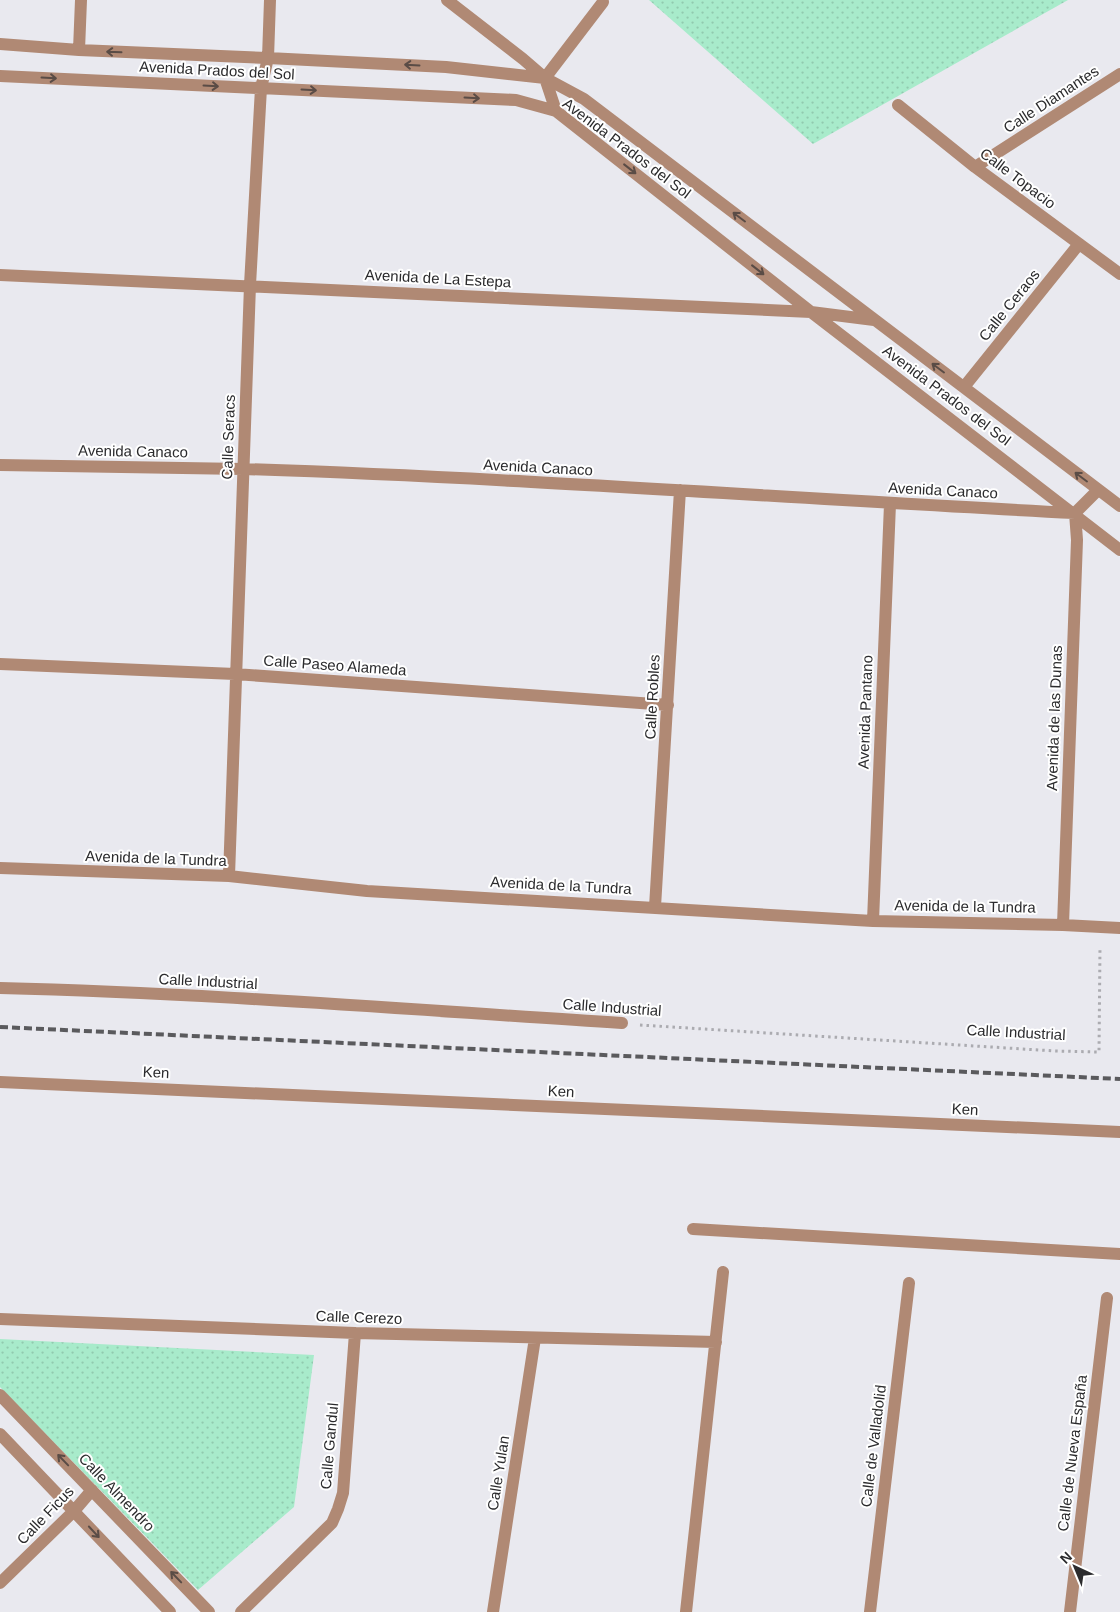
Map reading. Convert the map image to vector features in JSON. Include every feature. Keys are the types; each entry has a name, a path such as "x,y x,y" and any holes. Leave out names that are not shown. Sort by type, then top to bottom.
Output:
{"street":[{"path":"79,50 81,0"},
{"name":"Calle Seracs","path":"229,876 250,285 261,88 268,58 270,0"},
{"path":"446,0 523,59 544,78 556,112"},
{"path":"544,78 604,2"},
{"name":"Avenida Prados del Sol","path":"0,44 79,50 446,67 544,78 584,99 1120,506"},
{"name":"Calle Diamantes","path":"975,167 1120,74"},
{"name":"Avenida Prados del Sol","path":"0,76 516,100 556,112 810,312 1075,513 1120,550"},
{"name":"Calle Topacio","path":"898,105 975,167 1120,274"},
{"name":"Calle Ceraos","path":"964,387 1079,244"},
{"name":"Avenida de La Estepa","path":"0,275 810,312 875,320"},
{"name":"Avenida Canaco","path":"0,465 244,469 680,490 890,504 1075,513"},
{"name":"Calle Robles","path":"655,907 680,490"},
{"path":"1075,513 1098,490"},
{"name":"Avenida Pantano","path":"873,921 890,504"},
{"name":"Avenida de las Dunas","path":"1063,925 1077,540 1075,513"},
{"name":"Calle Paseo Alameda","path":"0,664 235,674 668,705"},
{"name":"Avenida de la Tundra","path":"0,868 229,876 367,890 873,921 1120,928"},
{"name":"Calle Industrial","path":"0,988 165,994 622,1024"},
{"name":"Ken","path":"0,1082 1120,1132"},
{"path":"693,1229 1120,1254"},
{"path":"686,1612 724,1272"},
{"name":"Calle de Valladolid","path":"870,1612 908,1283"},
{"name":"Calle de Nueva España","path":"1070,1612 1107,1298"},
{"name":"Calle Cerezo","path":"0,1319 354,1333 716,1342"},
{"name":"Calle Gandul","path":"241,1612 332,1523 338,1509 343,1493 354,1333"},
{"name":"Calle Yulan","path":"493,1612 535,1338"},
{"name":"Calle Almendro","path":"0,1395 209,1612"},
{"path":"0,1434 170,1612"},
{"name":"Calle Ficus","path":"0,1583 74,1511 92,1490"}],"path":[{"name":"Calle Industrial","path":"622,1024 1055,1051 1098,1052 1101,927"}],"green space":[{"path":"649,0 1068,0 813,144"},
{"path":"0,1339 314,1355 294,1507 198,1590 0,1387"}],"railway":[{"path":"0,1027 1120,1079"}]}
